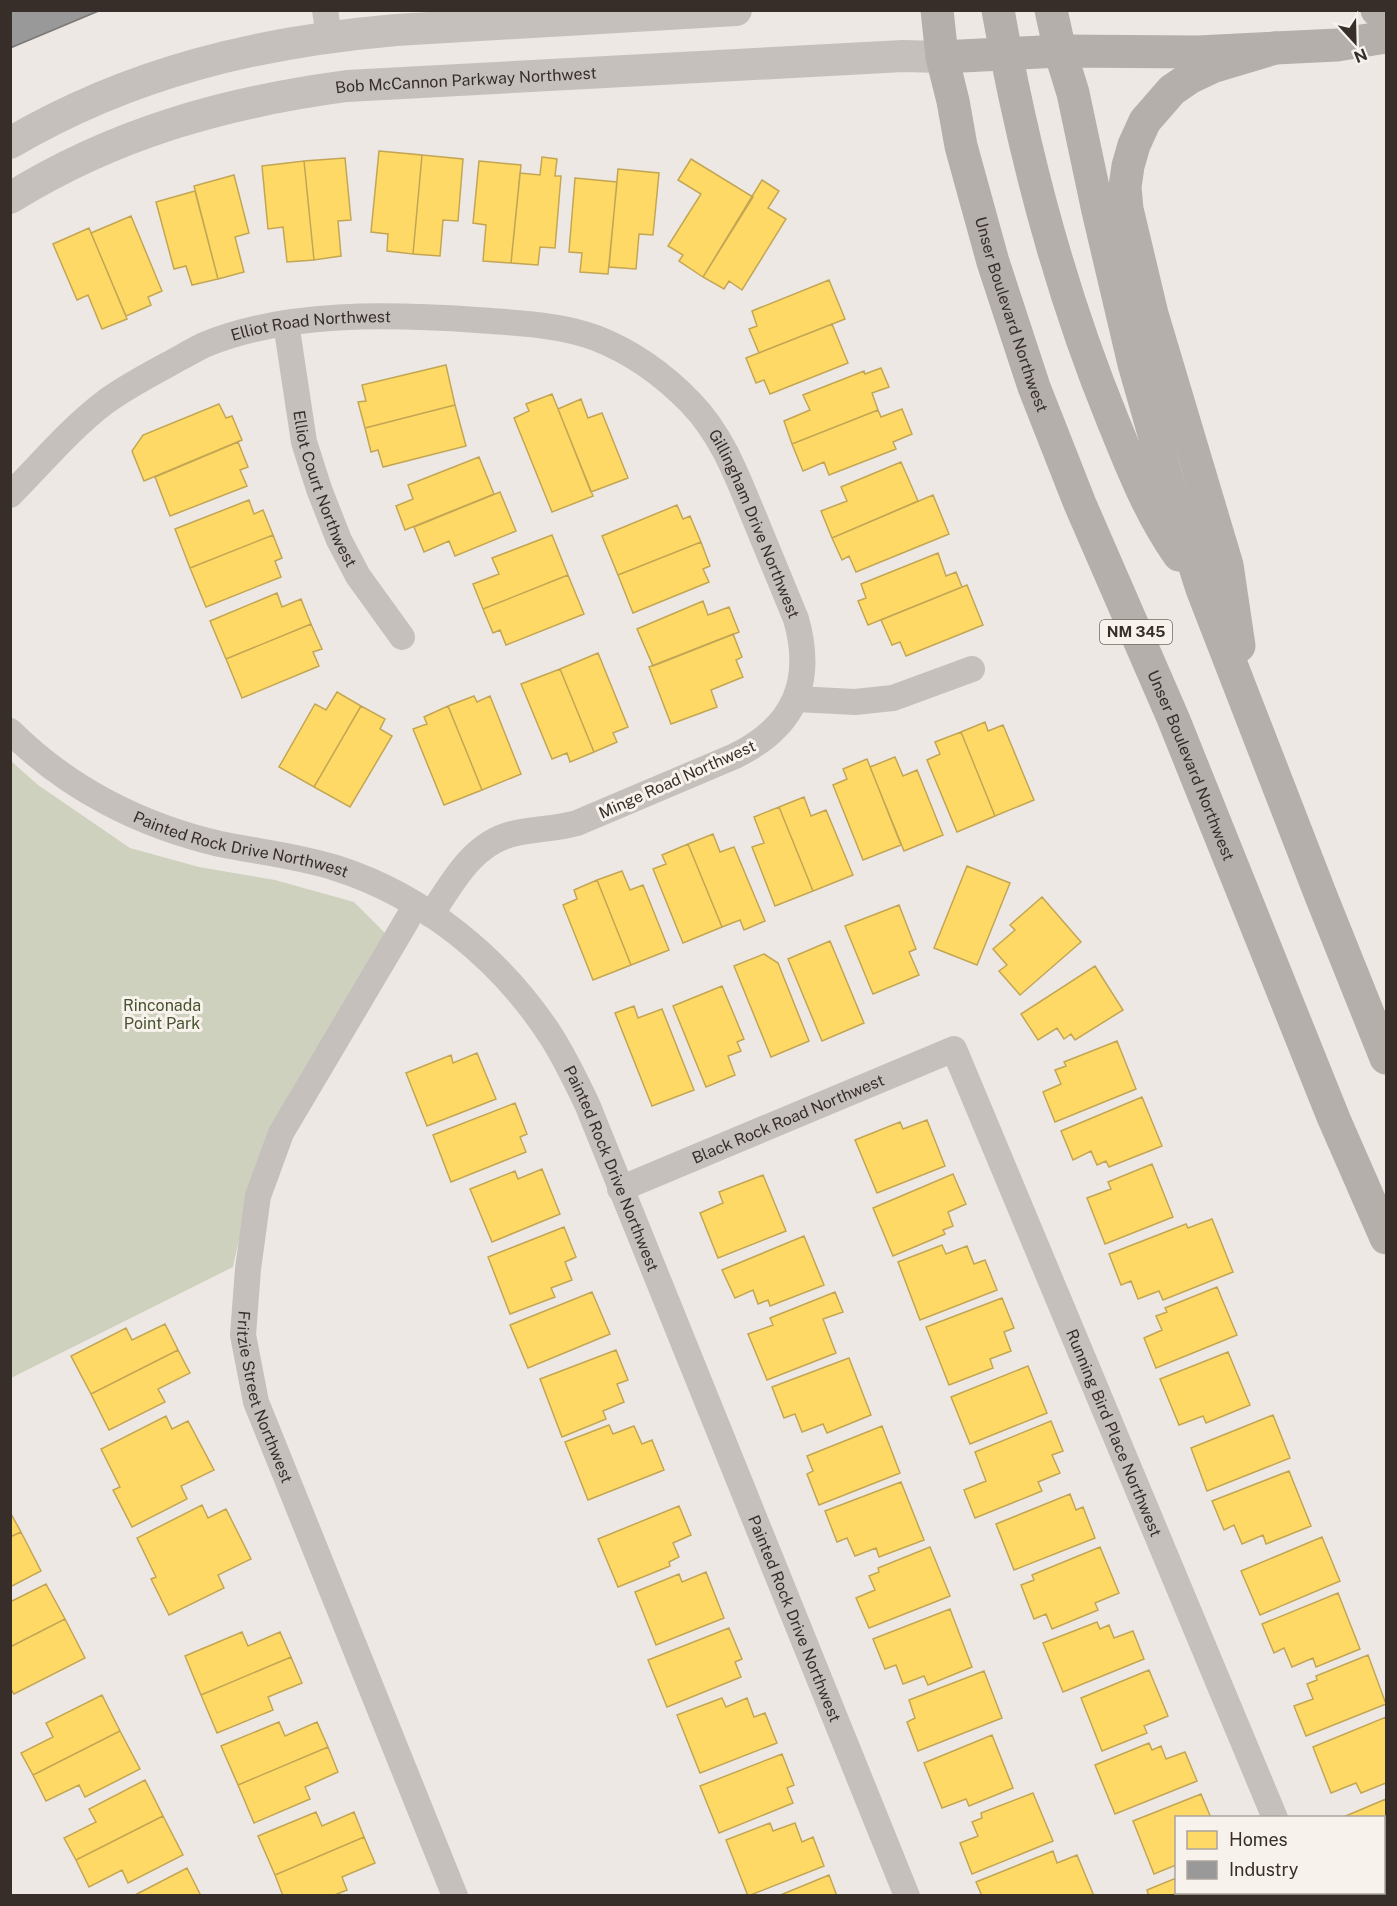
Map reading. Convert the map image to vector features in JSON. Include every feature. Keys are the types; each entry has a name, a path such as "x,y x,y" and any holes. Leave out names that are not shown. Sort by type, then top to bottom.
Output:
{"main road":[{"name":"Unser Boulevard Northwest","path":"937,10 942,57 962,146 993,262 1034,387 1080,504 1173,718 1334,1119 1386,1238"},
{"path":"998,10 1036,190 1073,316 1128,459 1160,528 1202,589"},
{"path":"1052,10 1134,364 1202,589 1386,1058"},
{"path":"1377,10 1386,12"},
{"path":"942,57 1060,51 1198,52 1337,45 1386,37"},
{"path":"1247,702 1227,565 1152,314 1127,209 1125,187 1134,145 1145,121 1172,90 1191,77 1212,68 1275,48"}],"street":[{"path":"10,143 74,110 128,87 180,69 286,42 327,23 396,30 736,10"},
{"path":"327,23 337,87"},
{"name":"Bob McCannon Parkway Northwest","path":"10,198 82,159 131,137 183,119 270,98 337,87 903,56 942,57"},
{"name":"Elliot Road Northwest","path":"10,495 76,427 104,403 203,346 243,331 286,323 360,317 435,317 502,322 568,330 596,338 622,350 656,372"},
{"name":"Elliot Court Northwest","path":"286,323 304,442 319,489 339,540 354,568 402,637"},
{"name":"Gillingham Drive Northwest","path":"656,372 693,405 713,430 738,478 802,638 803,669 796,699"},
{"path":"796,699 855,702 892,698 972,669"},
{"name":"Minge Road Northwest","path":"423,910 470,859 494,841 511,834 561,828 577,823 735,756 754,747 771,734 786,718 796,699"},
{"name":"Painted Rock Drive Northwest","path":"10,731 53,768 86,790 151,823 222,844 298,857 338,868 375,884 423,910 477,950 505,976 530,1005 552,1037 587,1104 907,1896"},
{"name":"Fritzie Street Northwest","path":"423,910 281,1133 258,1196 248,1269 243,1335 256,1402 455,1896"},
{"name":"Black Rock Road Northwest","path":"620,1189 954,1049"},
{"name":"Running Bird Place Northwest","path":"954,1049 1274,1816"}],"green space":[{"name":"Rinconada Point Park","path":"11,761 38,785 130,848 199,867 275,880 354,902 386,934 252,1179 233,1267 11,1378"}],"building: Homes":[{"path":"379,151 422,155 413,254 387,251 388,234 371,232"},
{"path":"422,155 463,159 458,221 443,220 440,256 413,254"},
{"path":"542,157 557,159 555,176 561,176 555,248 540,247 538,265 511,263 520,173 540,175"},
{"path":"345,158 351,220 338,221 341,256 314,260 304,161"},
{"path":"691,159 753,197 703,277 679,261 683,255 668,246 701,194 678,180"},
{"path":"304,161 314,260 287,262 283,227 268,229 262,166"},
{"path":"479,161 521,165 511,263 483,261 486,225 473,223"},
{"path":"618,169 659,173 653,235 639,234 636,269 609,267"},
{"path":"234,175 249,233 235,237 244,272 218,279 194,186"},
{"path":"575,178 617,182 608,274 580,272 582,253 569,252"},
{"path":"762,180 779,191 768,208 786,219 742,290 729,281 724,289 703,277"},
{"path":"195,191 218,279 192,285 186,266 174,269 156,202"},
{"path":"131,216 162,291 148,297 151,305 126,316 91,233"},
{"path":"89,228 127,319 102,329 88,295 77,300 53,244"},
{"path":"829,280 845,319 759,353 749,329 757,326 752,311"},
{"path":"832,324 848,363 770,394 764,380 756,383 746,358"},
{"path":"446,365 455,405 365,428 358,402 366,401 362,385"},
{"path":"881,368 889,387 872,393 878,410 792,444 784,421 810,410 803,395 864,371 865,374"},
{"path":"552,394 593,496 552,512 514,418 529,411 526,404"},
{"path":"581,399 588,418 602,413 628,478 591,492 558,409"},
{"path":"219,404 226,418 232,416 242,440 144,481 132,451 143,435"},
{"path":"455,405 466,446 383,467 378,450 371,452 365,428"},
{"path":"902,409 912,434 893,442 896,449 829,475 824,462 803,471 792,444 878,410 881,417"},
{"path":"238,442 248,467 240,470 247,486 170,516 155,477"},
{"path":"479,457 494,494 405,530 396,506 413,499 408,485"},
{"path":"901,462 918,501 832,538 821,511 847,501 841,487"},
{"path":"500,492 516,531 455,556 449,541 424,552 414,527"},
{"path":"933,495 949,534 856,572 849,556 842,560 832,538"},
{"path":"249,500 254,514 263,510 273,535 190,568 175,529"},
{"path":"677,505 683,519 690,516 701,542 618,575 602,536"},
{"path":"273,535 282,558 275,561 281,577 206,607 190,568"},
{"path":"552,535 568,575 483,609 473,584 499,574 492,558"},
{"path":"701,542 710,566 703,569 709,582 633,613 618,575"},
{"path":"938,553 946,576 956,572 962,587 868,625 858,601 866,598 861,584"},
{"path":"568,575 584,614 506,645 500,630 493,633 483,609"},
{"path":"967,585 983,625 906,656 900,642 892,645 881,620"},
{"path":"277,593 282,607 301,599 311,624 226,659 210,621"},
{"path":"703,601 708,615 729,607 739,632 653,666 637,629"},
{"path":"311,624 322,649 313,652 319,666 242,698 226,659"},
{"path":"733,634 742,657 736,660 743,677 711,690 717,707 671,724 649,667"},
{"path":"598,653 628,727 613,733 617,742 594,752 560,669"},
{"path":"560,669 594,752 570,762 567,753 552,759 521,684"},
{"path":"337,692 361,706 314,787 279,767 315,704 326,710"},
{"path":"474,696 477,702 490,696 521,774 482,790 448,706"},
{"path":"361,706 385,719 380,729 392,736 350,807 314,787"},
{"path":"448,706 482,790 444,805 413,729 427,724 424,717"},
{"path":"985,722 988,731 1003,725 1034,800 995,816 961,732"},
{"path":"961,732 995,816 957,832 927,760 940,754 935,742"},
{"path":"895,757 903,776 917,770 943,835 904,851 870,767"},
{"path":"867,759 901,845 863,860 833,785 847,779 843,769"},
{"path":"804,797 811,816 826,810 853,875 813,891 779,807"},
{"path":"779,807 813,891 775,906 752,847 764,843 754,817"},
{"path":"713,834 720,852 734,847 765,921 744,930 740,920 722,927 688,844"},
{"path":"688,844 722,927 683,943 653,869 666,864 662,855"},
{"path":"967,866 1010,883 977,965 934,948"},
{"path":"622,871 630,890 643,885 669,950 631,965 597,880"},
{"path":"597,880 631,965 593,980 563,905 577,899 574,890"},
{"path":"1042,897 1081,942 1020,995 999,971 1007,965 993,949 1015,930 1010,925"},
{"path":"899,905 916,949 909,952 919,975 873,994 845,926"},
{"path":"830,941 864,1023 822,1041 788,959"},
{"path":"764,954 778,963 809,1041 771,1057 734,966"},
{"path":"1095,966 1123,1010 1075,1040 1071,1034 1064,1039 1057,1028 1038,1040 1021,1014"},
{"path":"722,986 744,1039 737,1042 741,1051 728,1056 735,1075 706,1087 673,1006"},
{"path":"634,1006 638,1018 662,1009 694,1090 652,1106 615,1013"},
{"path":"1117,1041 1136,1089 1055,1122 1043,1092 1061,1084 1055,1070 1066,1066 1064,1062"},
{"path":"477,1053 496,1099 427,1126 406,1073 451,1055 453,1063"},
{"path":"1142,1097 1162,1146 1109,1167 1106,1161 1097,1165 1091,1151 1073,1160 1061,1131"},
{"path":"515,1103 527,1134 520,1137 526,1152 451,1182 433,1135"},
{"path":"927,1120 945,1166 877,1193 855,1140 900,1122 903,1129"},
{"path":"1152,1164 1173,1217 1105,1244 1087,1198 1111,1189 1108,1182"},
{"path":"542,1169 560,1214 492,1242 470,1189 515,1171 518,1179"},
{"path":"953,1174 966,1204 948,1212 953,1226 943,1230 945,1234 893,1256 873,1208"},
{"path":"763,1175 786,1231 718,1258 700,1213 723,1203 719,1192"},
{"path":"1212,1219 1233,1272 1163,1300 1159,1291 1138,1299 1131,1281 1121,1285 1109,1254 1186,1224 1188,1228"},
{"path":"564,1227 576,1257 565,1262 572,1280 551,1288 555,1297 510,1314 488,1257"},
{"path":"804,1236 824,1285 770,1306 768,1300 758,1304 753,1290 735,1298 722,1270"},
{"path":"942,1245 946,1254 967,1246 974,1264 985,1260 997,1290 920,1320 898,1262"},
{"path":"1217,1287 1237,1335 1156,1368 1144,1338 1162,1330 1156,1316 1167,1312 1165,1308"},
{"path":"592,1292 610,1334 528,1368 510,1325"},
{"path":"835,1292 843,1312 823,1319 836,1353 767,1380 748,1334 773,1325 770,1318"},
{"path":"1002,1298 1014,1328 1004,1332 1011,1351 990,1359 993,1368 949,1385 926,1327"},
{"path":"165,1324 178,1350 91,1394 71,1356 126,1328 132,1340"},
{"path":"178,1350 190,1373 158,1389 165,1402 109,1430 91,1394"},
{"path":"616,1350 628,1380 617,1384 624,1402 603,1411 606,1419 562,1437 540,1379"},
{"path":"1228,1352 1250,1405 1206,1423 1203,1416 1179,1425 1160,1379"},
{"path":"849,1358 871,1415 827,1433 823,1424 802,1432 795,1414 784,1418 772,1387"},
{"path":"1028,1366 1047,1413 970,1444 951,1397"},
{"path":"1273,1415 1290,1458 1207,1491 1191,1448"},
{"path":"166,1416 172,1429 188,1421 214,1470 181,1486 187,1499 132,1527 113,1490 120,1487 101,1449"},
{"path":"1051,1421 1063,1451 1052,1455 1060,1473 1038,1482 1042,1491 975,1518 964,1490 986,1481 975,1452"},
{"path":"609,1425 613,1434 634,1426 642,1444 652,1440 664,1470 588,1500 565,1442"},
{"path":"882,1426 900,1473 819,1505 807,1474 813,1471 807,1456"},
{"path":"1289,1471 1311,1526 1266,1544 1263,1535 1242,1544 1234,1525 1224,1530 1212,1501"},
{"path":"901,1482 924,1540 879,1557 876,1548 855,1556 847,1538 837,1542 825,1511"},
{"path":"1070,1494 1076,1510 1083,1507 1095,1538 1014,1570 996,1524"},
{"path":"202,1505 208,1518 226,1509 251,1559 218,1575 224,1588 169,1615 151,1579 156,1577 137,1538"},
{"path":"679,1506 691,1535 673,1543 679,1557 669,1562 670,1566 618,1587 598,1539"},
{"path":"10,1512 21,1532 10,1537"},
{"path":"21,1532 41,1571 10,1587 10,1537"},
{"path":"1322,1537 1340,1581 1260,1615 1241,1571"},
{"path":"930,1547 950,1596 869,1628 856,1598 875,1590 869,1576 879,1572 878,1568"},
{"path":"1100,1547 1119,1593 1095,1603 1098,1610 1052,1629 1046,1614 1034,1619 1021,1585 1034,1580 1032,1575"},
{"path":"706,1572 724,1618 656,1645 635,1592 679,1574 682,1582"},
{"path":"46,1584 65,1619 10,1647 10,1602"},
{"path":"1338,1593 1360,1649 1316,1667 1313,1658 1292,1667 1284,1648 1274,1653 1262,1624"},
{"path":"950,1609 972,1667 928,1685 924,1676 903,1684 896,1665 885,1669 873,1639"},
{"path":"65,1619 85,1658 14,1694 10,1688 10,1647"},
{"path":"1097,1622 1100,1629 1109,1625 1114,1638 1133,1631 1144,1659 1063,1692 1043,1643"},
{"path":"729,1628 742,1659 735,1662 741,1677 667,1707 648,1660"},
{"path":"242,1632 248,1646 280,1632 291,1657 201,1695 185,1656"},
{"path":"1368,1655 1386,1704 1306,1736 1294,1706 1313,1699 1307,1684 1317,1680 1316,1676"},
{"path":"291,1657 302,1683 268,1697 273,1710 217,1733 201,1695"},
{"path":"1149,1670 1168,1716 1144,1726 1147,1733 1102,1751 1081,1698"},
{"path":"984,1671 1002,1718 918,1751 907,1722 915,1718 909,1700"},
{"path":"102,1695 120,1731 33,1775 21,1753 53,1737 46,1723"},
{"path":"722,1698 726,1707 747,1698 754,1717 765,1713 777,1743 700,1773 677,1715"},
{"path":"1386,1717 1386,1783 1361,1793 1356,1783 1331,1793 1313,1747"},
{"path":"279,1722 285,1736 317,1722 328,1747 238,1785 221,1746"},
{"path":"120,1731 140,1769 85,1797 79,1785 46,1801 33,1775"},
{"path":"992,1735 1013,1788 969,1806 966,1799 942,1808 924,1763"},
{"path":"1149,1743 1152,1750 1161,1746 1166,1759 1185,1752 1197,1781 1115,1814 1095,1765"},
{"path":"328,1747 338,1772 305,1787 310,1799 254,1823 238,1785"},
{"path":"782,1754 794,1785 787,1788 793,1803 719,1833 700,1786"},
{"path":"145,1780 163,1816 76,1860 64,1838 96,1822 89,1809"},
{"path":"1033,1793 1053,1841 972,1874 960,1843 978,1836 972,1822 982,1818 981,1813"},
{"path":"1201,1794 1210,1816 1175,1816 1175,1865 1154,1874 1133,1821"},
{"path":"1386,1799 1386,1850 1385,1816 1346,1816"},
{"path":"316,1812 322,1826 354,1812 364,1837 275,1875 258,1836"},
{"path":"163,1816 183,1855 128,1883 122,1870 89,1887 76,1860"},
{"path":"770,1823 773,1831 795,1823 802,1842 813,1837 824,1866 748,1896 726,1840"},
{"path":"364,1837 375,1863 342,1877 347,1890 332,1896 283,1896 275,1875"},
{"path":"1053,1851 1057,1863 1077,1855 1094,1896 982,1896 976,1882"},
{"path":"1385,1862 1386,1896 1372,1896 1372,1894 1385,1894"},
{"path":"187,1868 201,1896 133,1896"},
{"path":"829,1875 837,1896 778,1896"},
{"path":"1175,1878 1175,1894 1244,1894 1244,1896 1149,1896 1147,1890"}],"building: Industry":[{"path":"10,10 101,10 10,48"}]}
